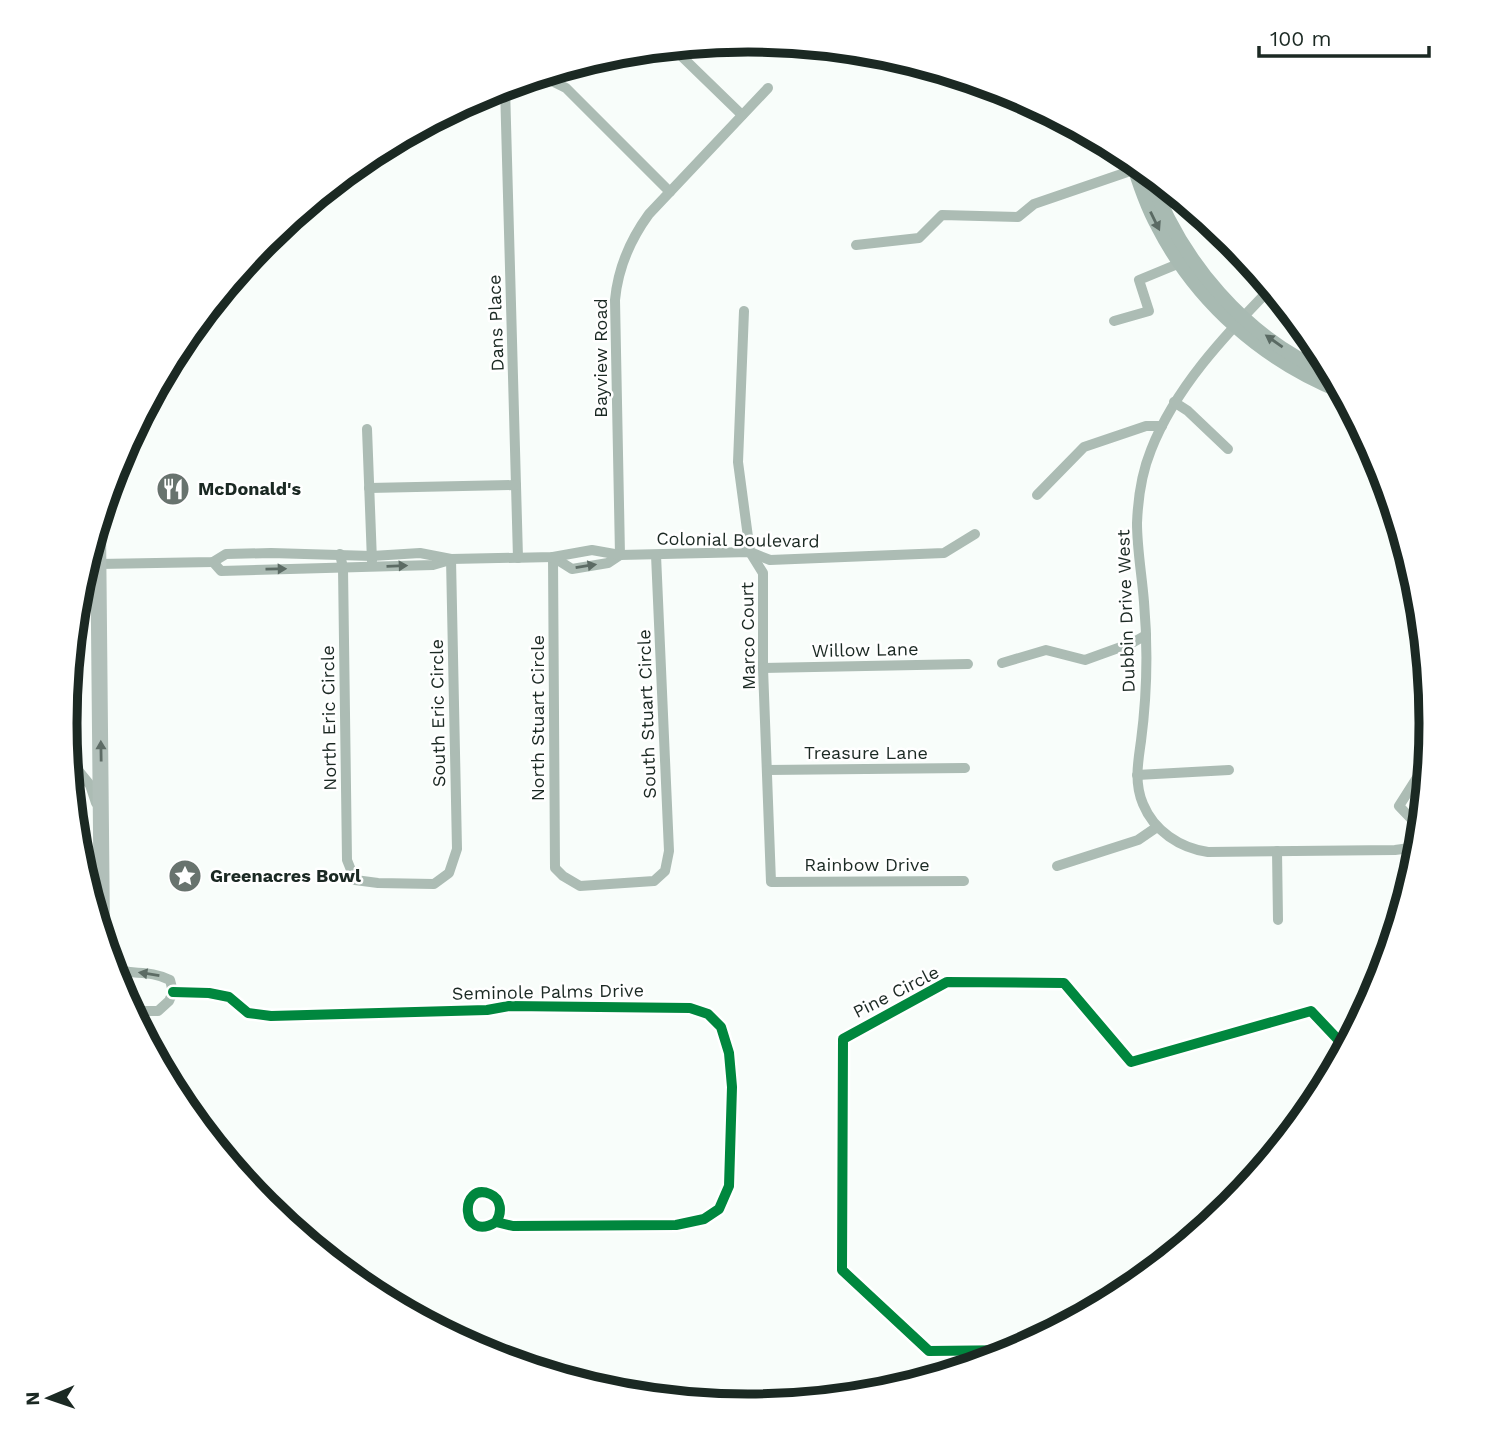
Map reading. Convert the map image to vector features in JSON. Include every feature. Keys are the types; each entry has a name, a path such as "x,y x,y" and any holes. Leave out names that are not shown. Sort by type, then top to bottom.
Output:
{"main road":[{"path":"99,555 102,903"}],"street":[{"path":"681,56 742,116"},
{"path":"553,82 566,88 670,192"},
{"name":"Bayview Road","path":"620,555 615,292 624,258 639,227 649,214 768,88"},
{"name":"Dans Place","path":"505,99 518,558"},
{"path":"856,245 919,238 942,215 1018,217 1034,204 1128,171"},
{"path":"1153,188 1186,260 1213,286 1261,348 1290,367 1329,386"},
{"path":"1114,321 1149,311 1139,280 1186,260"},
{"name":"Dubbin Drive West","path":"1264,295 1174,402 1150,452 1143,478 1138,506 1138,543 1147,670 1137,775 1142,801 1157,827 1182,845 1199,851 1395,850 1408,847"},
{"name":"Marco Court","path":"744,311 738,462 750,552 763,573 763,668 771,882"},
{"path":"1239,322 1315,365"},
{"path":"1174,402 1188,411 1228,449"},
{"path":"1037,495 1084,447 1146,426 1162,426"},
{"path":"367,429 373,567"},
{"path":"369,488 516,485"},
{"name":"Colonial Boulevard","path":"451,559 552,557 592,550 620,555 750,552 770,560 944,553 975,534"},
{"path":"99,564 214,562 226,554 420,553 451,559"},
{"name":"North Eric Circle","path":"340,554 343,568 347,860 355,880"},
{"name":"Colonial Boulevard","path":"552,557 572,569 608,563 620,555"},
{"name":"South Stuart Circle","path":"563,876 580,886 653,881 665,871 668,851 656,555"},
{"name":"North Stuart Circle","path":"552,557 555,868 563,876"},
{"path":"214,562 221,570 433,565 451,559"},
{"name":"South Eric Circle","path":"355,880 434,884 449,873 457,849 451,559"},
{"path":"1002,663 1046,650 1085,660 1146,635"},
{"name":"Willow Lane","path":"763,668 968,664"},
{"name":"Treasure Lane","path":"767,770 965,768"},
{"path":"1137,775 1229,770"},
{"path":"80,773 90,785 101,819"},
{"path":"1413,820 1399,806 1417,778"},
{"path":"1058,866 1138,840 1157,827"},
{"path":"1277,851 1278,920"},
{"name":"Rainbow Drive","path":"771,882 964,881"},
{"path":"126,971 157,974 170,980 173,992 169,1001 158,1010 143,1011"},
{"name":"Pine Circle","path":"986,1350 929,1351 842,1270 843,1039 947,982 1064,983 1131,1062 1311,1011 1339,1041"},
{"name":"Seminole Palms Drive","path":"173,992 209,993 229,998 248,1013 271,1016 487,1010 509,1006 690,1008 708,1014 721,1027 729,1053 732,1087 729,1186 719,1209 705,1219 676,1225 513,1226 496,1222"}],"cycle path":[{"path":"986,1350 929,1351 842,1270 843,1039 947,982 1064,983 1131,1062 1311,1011 1339,1041"},
{"path":"173,992 209,993 229,997 248,1013 271,1016 487,1010 509,1006 690,1008 708,1014 721,1027 729,1053 732,1087 729,1186 719,1209 704,1219 676,1225 513,1226 496,1222 484,1227 476,1225 470,1219 469,1203 473,1196 480,1192 497,1199 500,1211 496,1222"}],"place":[{"name":"McDonald's","path":"173,489"},
{"name":"Greenacres Bowl","path":"185,876"}]}
